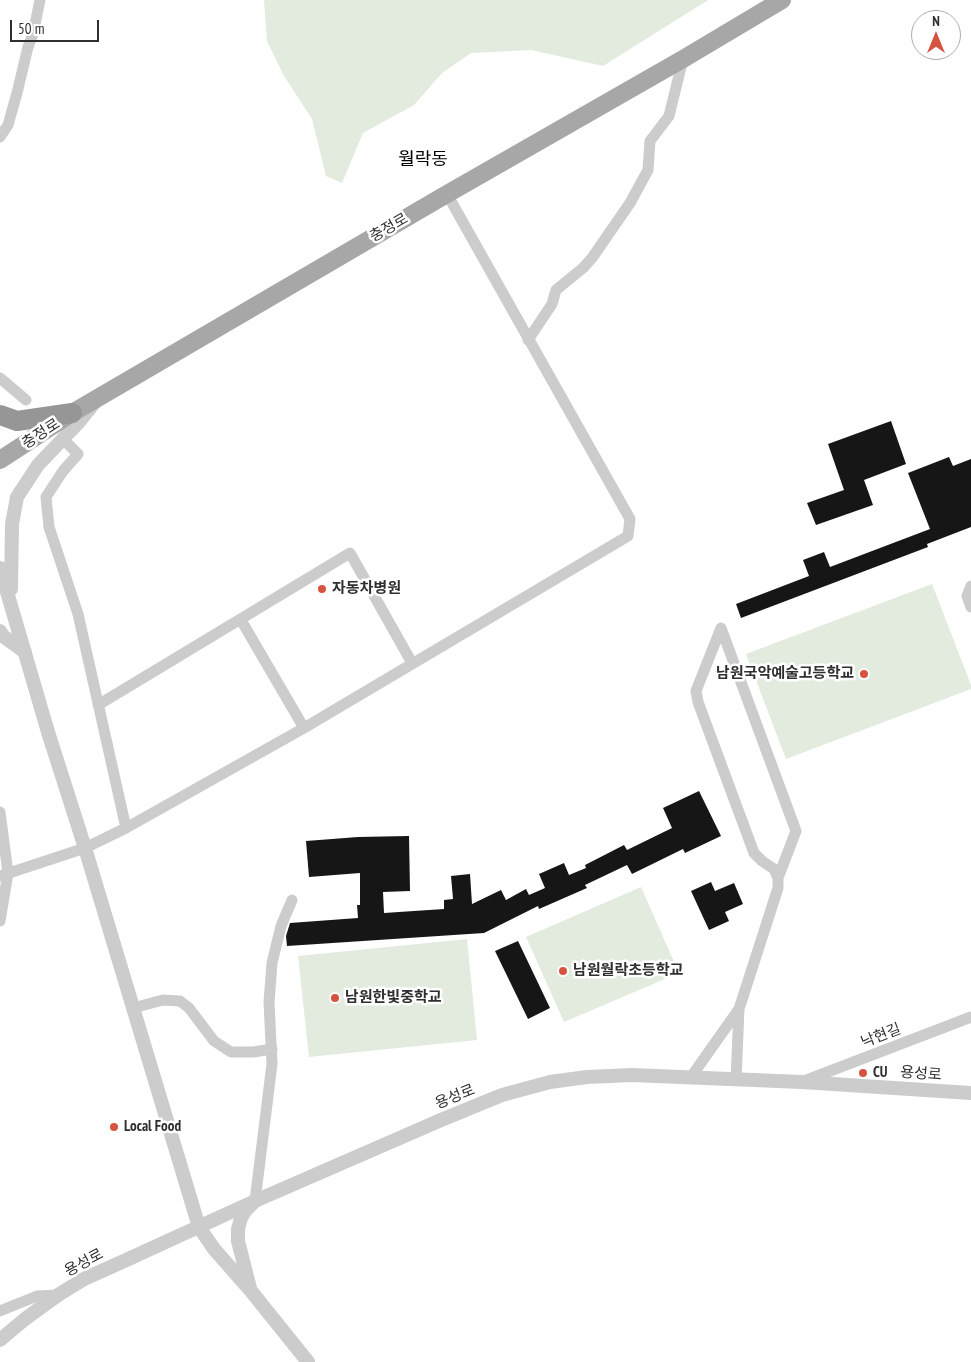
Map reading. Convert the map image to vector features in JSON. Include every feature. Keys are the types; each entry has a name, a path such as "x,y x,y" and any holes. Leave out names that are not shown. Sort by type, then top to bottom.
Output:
{"highway":[{"path":"0,415 17,421 72,413"}],"main road":[{"name":"충정로","path":"0,460 72,413 782,0"}],"street":[{"path":"0,137 8,125 33,34 40,0"},
{"path":"528,340 552,304 556,290 592,258 630,202 648,170 650,141 669,116 683,59"},
{"path":"4,875 85,848 126,828 304,728 628,536 630,519 528,340 448,194"},
{"path":"0,378 26,400"},
{"path":"11,605 12,524 17,497 38,466 79,422 98,398"},
{"path":"68,444 78,454 63,471 46,497 49,527 78,614 126,828"},
{"path":"98,705 242,620 350,553 412,663"},
{"path":"0,568 200,1227 214,1250 308,1362"},
{"path":"971,586 967,596 971,607"},
{"path":"242,620 304,728"},
{"path":"736,1080 739,1010 778,888 778,878 796,831 720,628 696,691 698,702 754,853 774,869 778,878"},
{"path":"0,631 3,636 25,652"},
{"path":"0,812 4,875 0,921"},
{"path":"250,1291 238,1241 238,1229 245,1211 255,1201 272,1064 269,1002 272,963 281,926 292,900"},
{"path":"133,1008 163,1000 180,1000 214,1041 231,1052 253,1052 272,1048"},
{"path":"691,1077 739,1010"},
{"name":"낙현길","path":"802,1082 971,1018"},
{"name":"용성로","path":"0,1340 58,1295 84,1280 255,1201 502,1095 550,1082 587,1077 632,1075 802,1082 971,1093"},
{"path":"0,1312 37,1296 58,1295"}],"shaded area":[{"path":"264,0 708,0 603,66 531,50 471,53 442,73 414,105 363,133 342,183 326,176 312,119 284,76 267,41"},
{"path":"932,584 971,689 786,759 746,654"},
{"path":"641,887 679,973 564,1022 526,937"},
{"path":"467,939 477,1040 309,1057 298,956"}],"building":[{"path":"891,421 906,464 864,480 873,505 816,525 807,503 844,490 828,444"},
{"path":"949,457 953,466 971,459 971,527 927,544 928,547 741,618 736,604 809,576 803,560 824,552 830,567 930,529 908,473"},
{"path":"699,791 721,836 685,853 683,849 632,874 627,865 585,885 587,888 539,909 538,906 484,933 287,946 286,936 290,923 358,918 357,905 360,905 360,873 309,877 306,841 409,836 410,891 383,892 384,913 444,909 444,900 453,899 451,876 470,874 472,904 501,890 506,900 526,889 529,895 545,888 539,874 564,863 569,875 586,868 585,865 624,845 627,850 672,828 663,808"},
{"path":"711,882 715,891 734,883 743,904 725,912 729,921 709,930 691,891"},
{"path":"518,941 550,1008 528,1019 495,951"}],"place":[{"name":"자동차병원","path":"322,589"},
{"name":"남원국악예술고등학교","path":"864,674"},
{"name":"남원월락초등학교","path":"563,971"},
{"name":"남원한빛중학교","path":"335,998"},
{"name":"CU","path":"863,1073"},
{"name":"Local Food","path":"114,1127"}],"district":[{"name":"월락동","path":"423,160"}]}
